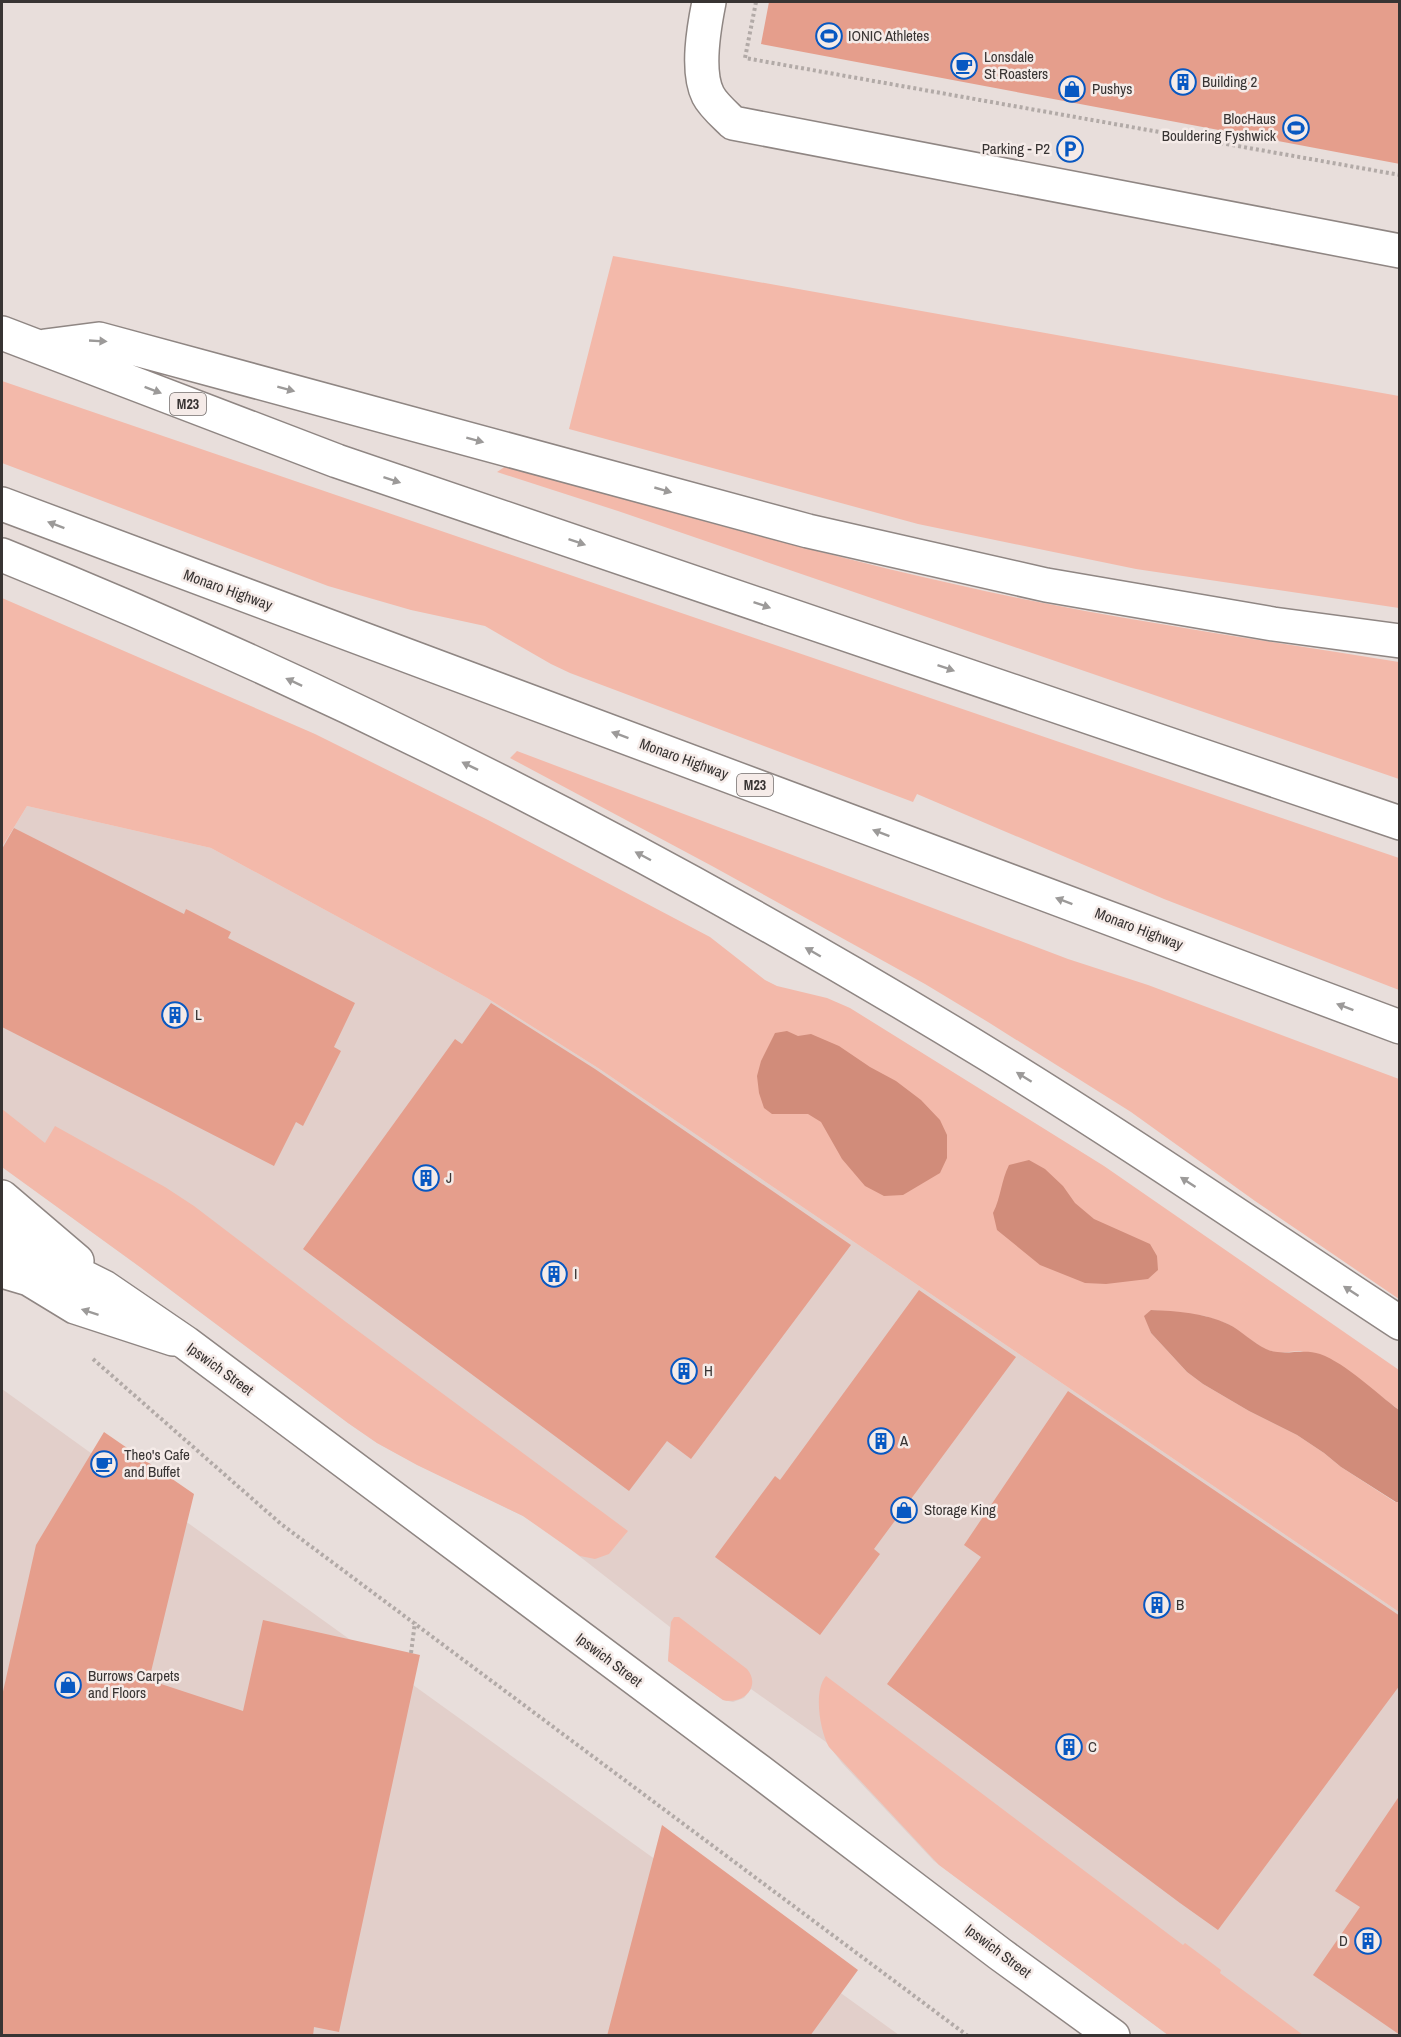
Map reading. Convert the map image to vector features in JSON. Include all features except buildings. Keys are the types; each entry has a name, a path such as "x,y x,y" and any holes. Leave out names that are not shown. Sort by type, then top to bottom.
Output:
{"main road":[{"path":"709,2 703,33 702,65 708,94 733,123 1400,251"},
{"name":"M23","path":"2,333 337,461 1400,823"},
{"path":"40,346 99,339 808,531 1046,585 1273,624 1400,641"},
{"name":"Monaro Highway","path":"2,504 1400,1027"},
{"path":"2,555 171,627 316,693 476,769 663,867 794,940 1007,1066 1118,1136 1400,1323"},
{"name":"Ipswich Street","path":"2,1197 104,1287"},
{"name":"Ipswich Street","path":"2,1236 104,1287 186,1343 1000,1954 1113,2036"},
{"path":"2,1271 29,1279 75,1307 186,1343"}],"path":[{"path":"756,2 745,58 1400,175"},
{"path":"89,1355 281,1524 968,2036"},
{"path":"411,1653 415,1622"}],"shaded area":[{"path":"613,256 1399,396 1399,608 1136,569 918,524 569,429"},
{"path":"2,381 1399,858 1399,990 1164,899 917,794 913,802 570,673 485,626 411,610 328,586 2,463"},
{"path":"506,466 763,537 958,585 1117,617 1399,662 1399,779 618,511 497,472"},
{"path":"2,598 315,734 488,820 710,937 765,980 777,986 827,998 850,1008 1104,1166 1399,1370 1399,1410 1334,1361 1300,1351 1277,1353 1264,1349 1228,1324 1205,1316 1152,1310 1145,1316 1151,1333 1187,1372 1203,1384 1297,1435 1341,1467 1395,1502 1399,1502 1399,1612 598,1068 487,998 211,848 27,806 2,847"},
{"path":"517,751 1068,959 1148,985 1399,1079 1399,1299 1255,1201 1131,1112 988,1022 925,984 712,866 510,758"},
{"path":"27,806 211,848 487,998 598,1068 1399,1612 1399,2035 1168,2035 934,1861 842,1763 826,1742 751,1689 744,1698 733,1702 723,1700 668,1661 670,1627 551,1534 523,1516 377,1443 2,1167 2,847"},
{"path":"787,1031 798,1036 811,1034 839,1046 896,1081 921,1100 940,1120 947,1135 947,1158 940,1173 903,1195 884,1196 865,1186 842,1159 821,1122 808,1114 772,1114 764,1108 757,1076 761,1061 775,1033"},
{"path":"2,1109 45,1143 55,1126 165,1187 194,1206 628,1531 609,1554 595,1559 580,1556 523,1516 377,1443 2,1167"},
{"path":"1029,1160 1045,1169 1063,1186 1075,1203 1094,1219 1150,1244 1157,1256 1158,1270 1148,1279 1106,1284 1085,1283 1040,1265 997,1230 993,1213 1009,1165"},
{"path":"1151,1310 1210,1317 1233,1327 1266,1349 1320,1354 1361,1379 1399,1410 1399,1502 1341,1467 1297,1435 1249,1411 1187,1372 1151,1333 1144,1316"},
{"path":"2,1389 899,2035 2,2035"},
{"path":"674,1617 679,1617 747,1669 752,1682 748,1693 737,1700 723,1700 668,1661 671,1622"},
{"path":"826,1676 1183,1945 1185,1943 1221,1970 1220,1973 1303,2035 1168,2035 939,1865 829,1747 819,1711 820,1691"}],"place":[{"name":"IONIC Athletes","path":"829,36"},
{"name":"Lonsdale St Roasters","path":"964,66"},
{"name":"Building 2","path":"1183,82"},
{"name":"Pushys","path":"1072,89"},
{"name":"BlocHaus Bouldering Fyshwick","path":"1296,128"},
{"name":"Parking - P2","path":"1070,149"},
{"name":"L","path":"175,1015"},
{"name":"J","path":"426,1178"},
{"name":"I","path":"554,1274"},
{"name":"H","path":"684,1371"},
{"name":"A","path":"881,1441"},
{"name":"Theo's Cafe and Buffet","path":"104,1464"},
{"name":"Storage King","path":"904,1510"},
{"name":"B","path":"1157,1605"},
{"name":"Burrows Carpets and Floors","path":"68,1685"},
{"name":"C","path":"1069,1747"},
{"name":"D","path":"1368,1941"}]}
